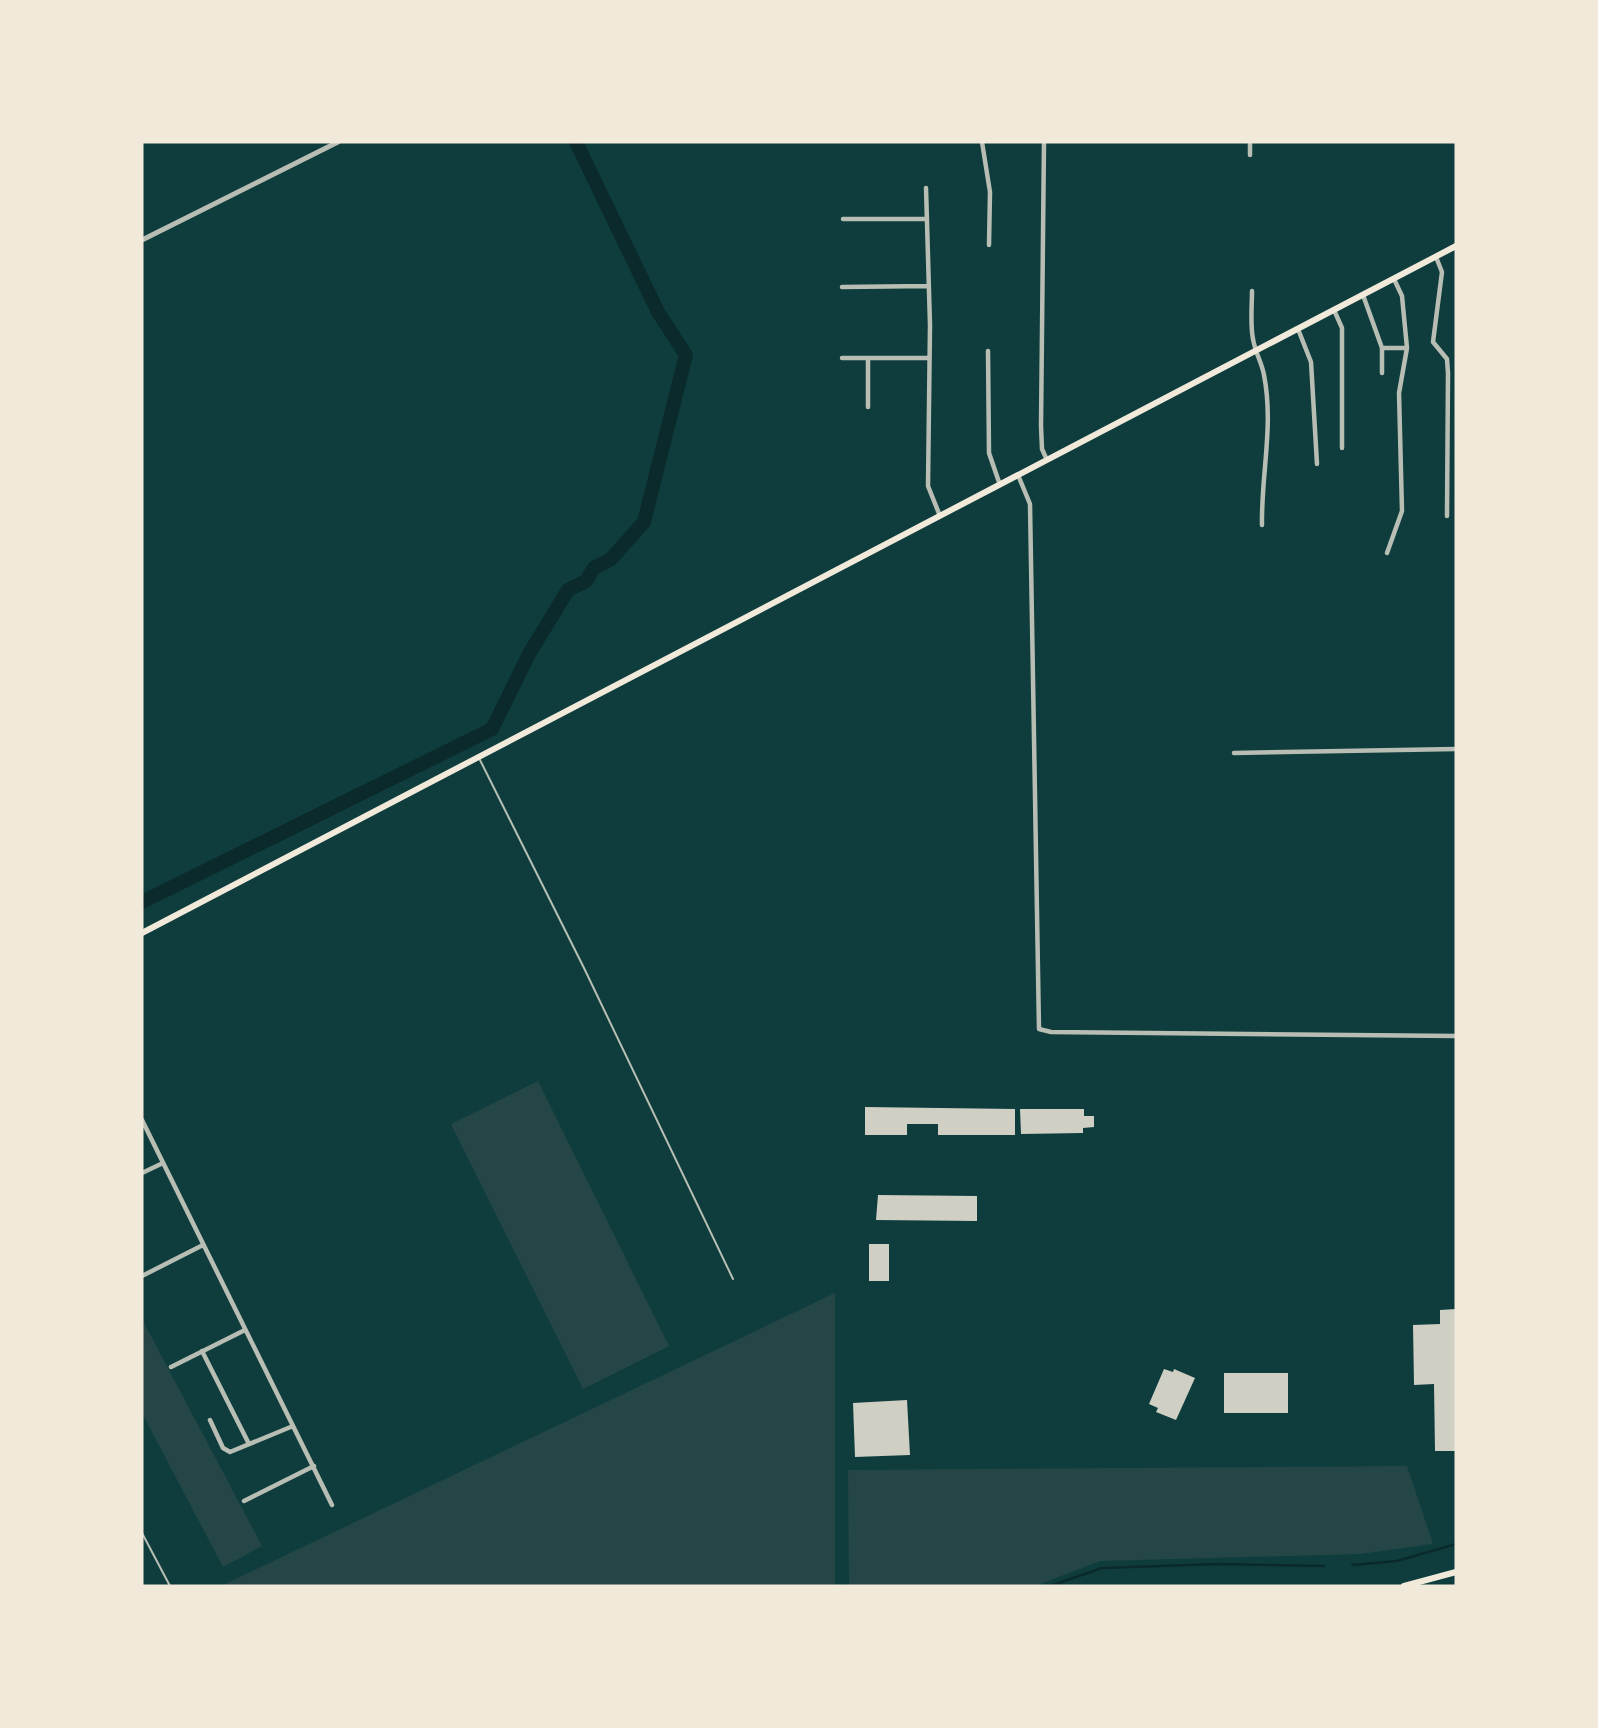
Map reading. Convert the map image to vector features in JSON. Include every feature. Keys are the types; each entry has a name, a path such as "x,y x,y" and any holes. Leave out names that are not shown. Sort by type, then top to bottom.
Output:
{"main road":[{"path":"142,933 1456,246"},
{"path":"1404,1586 1456,1572"}],"street":[{"path":"142,240 338,142"},
{"path":"982,142 989,192 989,246"},
{"path":"1044,142 1041,445 1047,460"},
{"path":"1250,155 1251,142"},
{"path":"926,188 929,286 928,486 940,516"},
{"path":"843,219 928,219"},
{"path":"1436,257 1442,272 1433,342 1447,359 1448,373 1447,516"},
{"path":"1387,553 1402,511 1399,393 1408,348 1402,296 1394,279"},
{"path":"842,287 929,286"},
{"path":"1252,291 1252,337 1264,375 1268,460 1266,476 1261,483 1262,525"},
{"path":"1363,295 1382,348 1381,373"},
{"path":"1334,310 1342,328 1342,448"},
{"path":"1298,329 1311,362 1317,464"},
{"path":"1382,348 1408,348"},
{"path":"988,351 989,453 1000,485"},
{"path":"842,358 929,358"},
{"path":"867,358 868,407"},
{"path":"1018,475 1030,504 1040,1028 1051,1032 1456,1035"},
{"path":"1234,753 1456,749"},
{"path":"142,1120 332,1505"},
{"path":"142,1173 163,1163"},
{"path":"142,1276 203,1245"},
{"path":"171,1367 245,1330"},
{"path":"202,1351 249,1444"},
{"path":"210,1420 226,1451 293,1426"},
{"path":"244,1501 314,1466"}],"lane":[{"path":"479,757 733,1279"},
{"path":"142,1533 170,1586"}],"shaded area":[{"path":"538,1081 669,1346 583,1389 451,1124"},
{"path":"835,1293 835,1586 221,1586"},
{"path":"142,1319 262,1546 223,1567 142,1413"},
{"path":"1407,1466 1433,1544 1360,1554 1100,1561 1035,1586 849,1586 848,1470"}],"building":[{"path":"865,1107 1015,1109 1015,1135 938,1135 938,1124 907,1124 907,1135 865,1135"},
{"path":"1020,1109 1084,1109 1084,1116 1094,1116 1094,1127 1083,1128 1083,1133 1021,1134"},
{"path":"878,1195 977,1196 977,1221 876,1220"},
{"path":"869,1244 889,1244 889,1281 869,1281"},
{"path":"1456,1309 1456,1451 1435,1451 1434,1384 1414,1385 1413,1325 1440,1324 1440,1310"},
{"path":"1164,1369 1173,1372 1174,1369 1195,1378 1176,1420 1156,1412 1158,1408 1149,1404"},
{"path":"1224,1373 1288,1373 1288,1413 1224,1413"},
{"path":"907,1400 910,1455 855,1457 853,1403"}],"waterway":[{"path":"142,902 492,729 529,654 568,590 586,581 594,568 611,559 644,522 686,355 658,312 576,142"},
{"path":"1352,1565 1397,1561 1456,1544"},
{"path":"1050,1586 1102,1568 1216,1564 1324,1566"}]}
